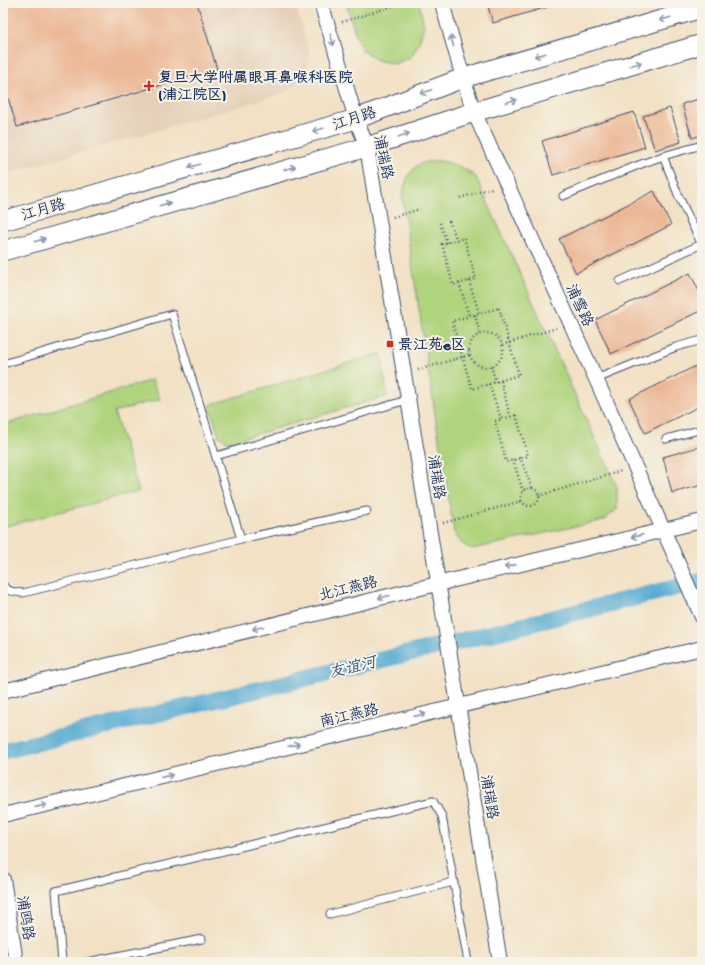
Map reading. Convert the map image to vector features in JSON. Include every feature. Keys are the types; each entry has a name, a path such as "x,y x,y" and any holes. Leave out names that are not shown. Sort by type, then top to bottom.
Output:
{"street":[{"name":"浦瑞路","path":"321,3 356,119 367,146 398,333 407,400 500,962"},
{"name":"浦雪路","path":"442,3 462,78 474,112 596,379 702,617"},
{"name":"江月路","path":"3,221 356,119 462,78 702,8"},
{"name":"江月路","path":"3,251 367,146 474,112 702,44"},
{"name":"北江燕路","path":"3,691 437,584 702,521"},
{"name":"南江燕路","path":"3,815 702,648"},
{"name":"浦鸥路","path":"3,879 16,962"}],"lane":[{"path":"563,196 663,156 702,145"},
{"path":"620,281 702,244 679,197 663,156"},
{"path":"3,364 172,314 241,539"},
{"path":"596,379 676,347 702,340"},
{"path":"216,456 407,400"},
{"path":"666,439 702,429"},
{"path":"3,585 12,592 23,593 241,539 367,511"},
{"path":"62,962 56,891 433,801 442,816 468,962"},
{"path":"330,914 453,882"},
{"path":"86,962 202,940"}],"path":[{"path":"328,26 403,3"},
{"path":"460,198 506,184"},
{"path":"379,221 420,209"},
{"path":"449,221 457,240"},
{"path":"440,223 447,243"},
{"path":"464,238 476,279 453,285 442,244 447,243 464,238"},
{"path":"469,281 479,313"},
{"path":"459,283 469,316"},
{"path":"499,308 519,375 472,389 452,321 479,313 499,308"},
{"path":"475,314 480,333"},
{"path":"502,345 570,324"},
{"path":"486,332 493,334 500,339 503,354 495,365 482,367 474,363 469,355 469,342 474,336 480,333 486,332"},
{"path":"403,374 469,355"},
{"path":"491,366 496,382"},
{"path":"500,381 510,416"},
{"path":"489,384 501,419"},
{"path":"516,415 528,456 506,462 495,421 510,416 516,415"},
{"path":"513,460 523,491 521,496 522,501 526,506 533,506 537,503 539,496 537,491 532,488 520,458"},
{"path":"539,496 635,467"},
{"path":"523,491 532,488"},
{"path":"428,527 522,501"}],"shaded area":[{"name":"复旦大学附属眼耳鼻喉科医院 (浦江院区)","path":"3,3 295,3 309,50 307,77 282,94 3,175"}],"green space":[{"path":"346,3 419,3 424,25 419,43 411,57 395,64 377,60 363,51 358,42"},
{"path":"441,161 460,167 476,177 617,487 617,509 604,520 473,549 461,543 454,532 402,198 405,183 410,173 417,165 424,162"},
{"path":"381,353 387,396 233,441 227,441 219,436 209,405"},
{"path":"152,380 160,399 114,412 139,491 3,527 3,425"}],"building":[{"path":"3,3 197,3 217,69 17,127 3,81"},
{"path":"487,3 561,3 493,23"},
{"path":"702,98 702,135 692,138 682,104"},
{"path":"670,108 681,142 655,150 643,116"},
{"path":"634,112 645,147 553,175 542,141"},
{"path":"654,191 671,225 576,273 559,239"},
{"path":"690,273 702,297 702,310 611,354 595,320"},
{"path":"702,363 702,405 645,433 629,399"},
{"path":"702,446 702,485 672,493 663,457"}],"waterway":[{"name":"友谊河","path":"3,751 702,581"}],"place":[{"name":"复旦大学附属眼耳鼻喉科医院 (浦江院区)","path":"149,86"},
{"name":"景江苑e区","path":"390,344"}]}
